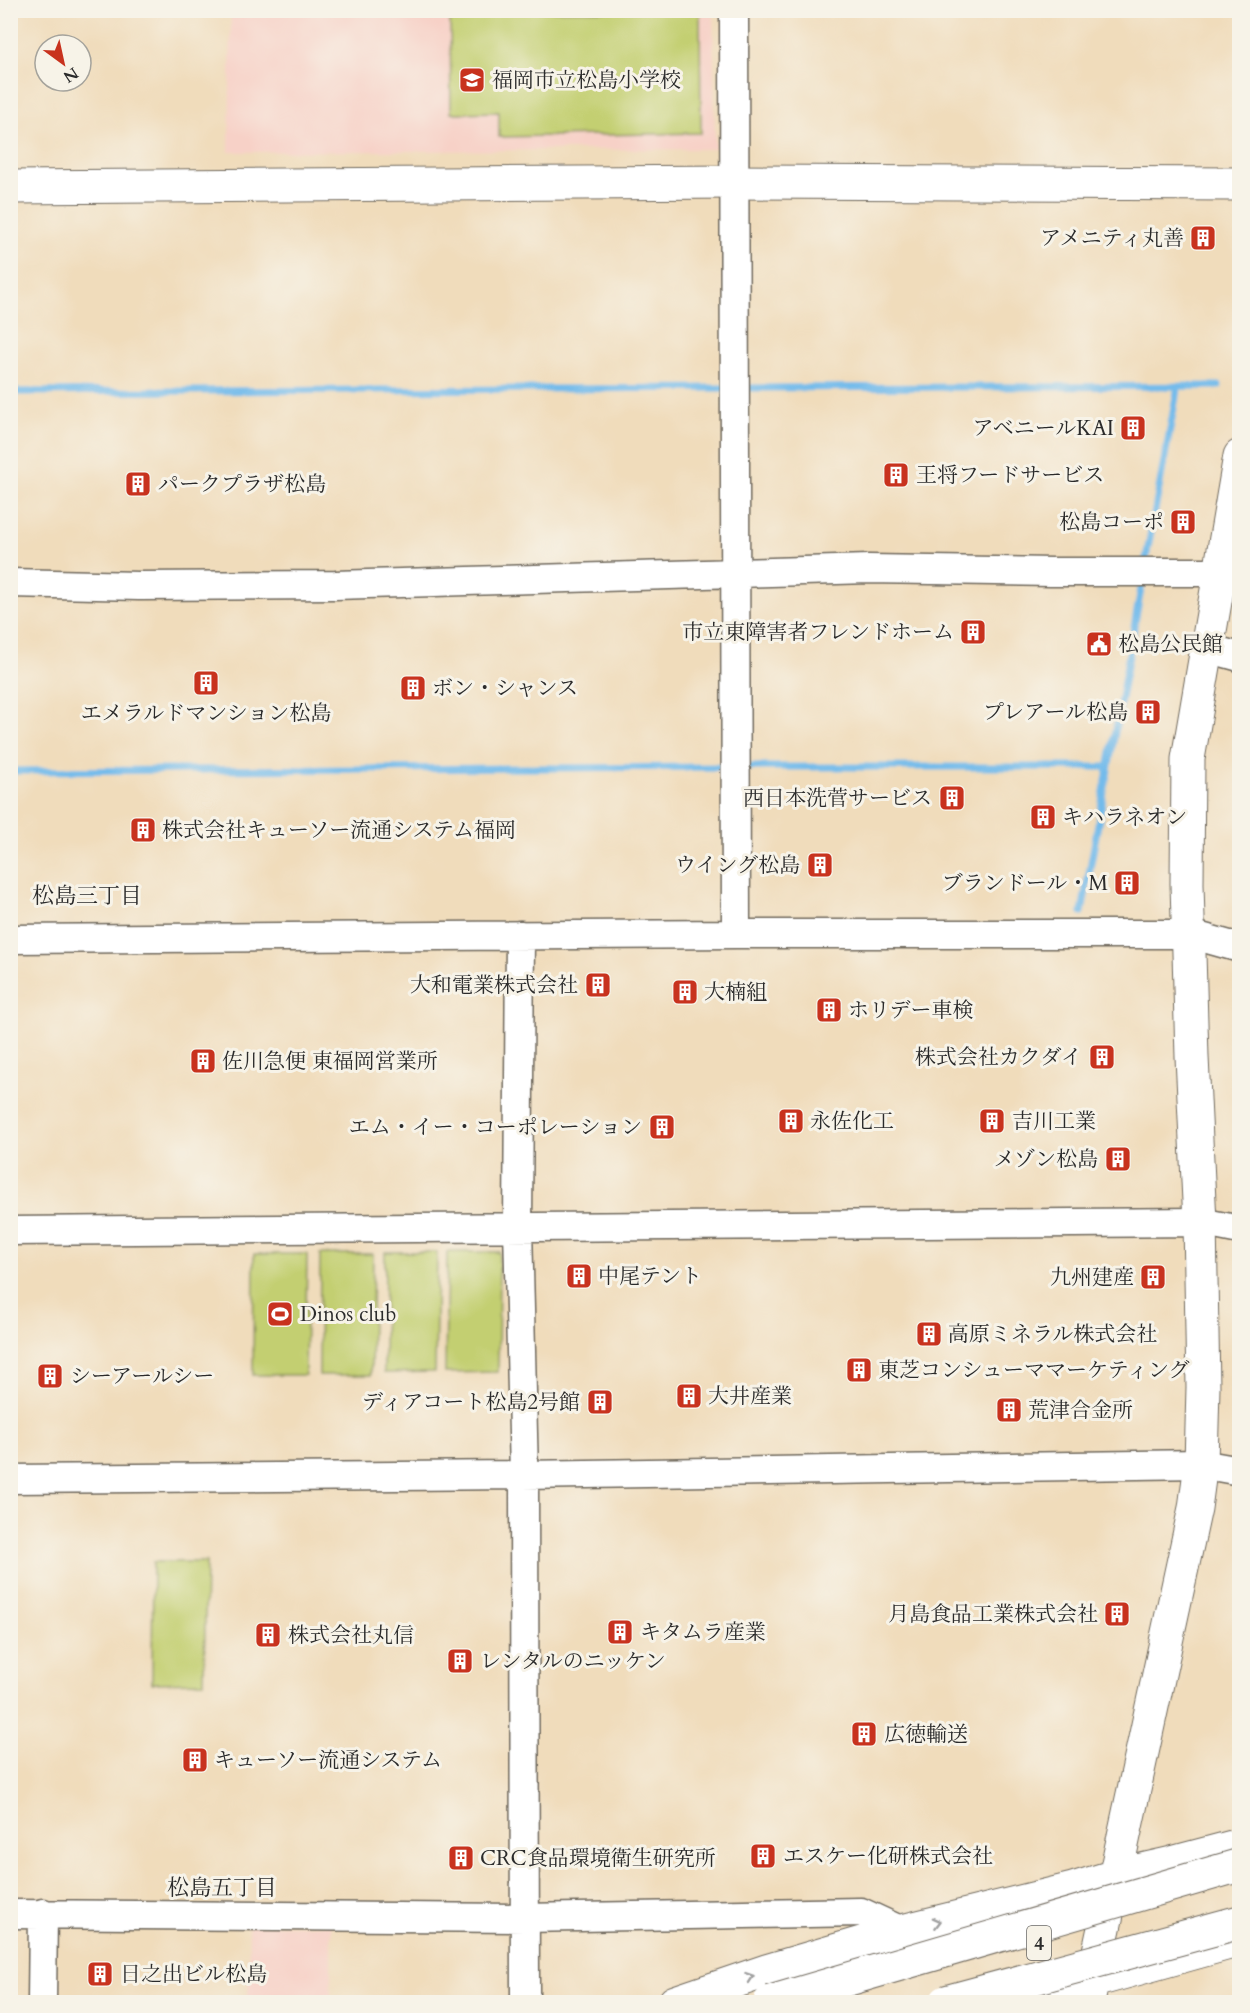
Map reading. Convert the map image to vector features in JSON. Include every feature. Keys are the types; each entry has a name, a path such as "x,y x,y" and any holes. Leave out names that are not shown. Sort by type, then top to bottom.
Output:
{"main road":[{"path":"10,187 735,182 1239,184"},
{"path":"1090,1992 1195,1508 1201,1464 1203,1387 1200,1222 1192,1057 1186,804 1188,759 1239,456"},
{"path":"675,2002 766,1971 902,1931 1239,1845"},
{"path":"770,2002 1239,1865"},
{"name":"4","path":"837,2002 1239,1883"},
{"name":"4","path":"946,2002 1239,1922"},
{"path":"1018,2002 1090,1992 1239,1940"}],"street":[{"path":"734,10 736,934"},
{"path":"10,583 140,586 335,585 869,569 1220,572"},
{"path":"1207,648 1239,657"},
{"path":"10,939 736,934 1190,934 1239,948"},
{"path":"520,935 518,1227 524,1475 525,2002"},
{"path":"10,1231 1200,1222 1239,1230"},
{"path":"10,1479 524,1475 1201,1464 1239,1471"},
{"path":"10,1914 524,1918 861,1912 902,1931"},
{"path":"42,2002 43,1913"}],"shaded area":[{"name":"福岡市立松島小学校","path":"231,11 713,11 715,149 229,152"},
{"path":"249,1925 331,1925 331,2002 248,2002"}],"green space":[{"path":"450,11 700,11 701,133 499,137 499,112 451,113"},
{"name":"Dinos club","path":"385,1252 437,1252 435,1372 384,1373"},
{"name":"Dinos club","path":"447,1252 499,1252 498,1372 445,1373"},
{"name":"Dinos club","path":"254,1254 307,1254 305,1375 253,1375"},
{"name":"Dinos club","path":"320,1254 373,1254 371,1375 319,1375"},
{"path":"153,1562 206,1562 204,1682 152,1683"}],"waterway":[{"path":"1145,564 1178,386"},
{"path":"742,388 1219,386"},
{"path":"10,392 728,388"},
{"path":"1082,912 1143,578"},
{"path":"10,771 728,767"},
{"path":"742,767 1108,767"}],"place":[{"name":"福岡市立松島小学校","path":"472,80"},
{"name":"アメニティ丸善","path":"1203,238"},
{"name":"アベニールKAI","path":"1133,428"},
{"name":"王将フードサービス","path":"896,475"},
{"name":"パークプラザ松島","path":"138,484"},
{"name":"松島コーポ","path":"1183,522"},
{"name":"市立東障害者フレンドホーム","path":"973,632"},
{"name":"松島公民館","path":"1099,644"},
{"name":"エメラルドマンション松島","path":"206,683"},
{"name":"ボン・シャンス","path":"413,688"},
{"name":"プレアール松島","path":"1148,712"},
{"name":"西日本洗菅サービス","path":"952,798"},
{"name":"キハラネオン","path":"1043,817"},
{"name":"株式会社キューソー流通システム福岡","path":"143,830"},
{"name":"ウイング松島","path":"820,865"},
{"name":"ブランドール・M","path":"1127,883"},
{"name":"大和電業株式会社","path":"598,985"},
{"name":"大楠組","path":"685,992"},
{"name":"ホリデー車検","path":"829,1010"},
{"name":"株式会社カクダイ","path":"1102,1057"},
{"name":"佐川急便 東福岡営業所","path":"203,1061"},
{"name":"永佐化工","path":"791,1121"},
{"name":"吉川工業","path":"992,1121"},
{"name":"エム・イー・コーポレーション","path":"662,1127"},
{"name":"メゾン松島","path":"1118,1159"},
{"name":"中尾テント","path":"579,1276"},
{"name":"九州建産","path":"1153,1277"},
{"name":"Dinos club","path":"280,1314"},
{"name":"高原ミネラル株式会社","path":"929,1334"},
{"name":"東芝コンシューママーケティング","path":"859,1370"},
{"name":"シーアールシー","path":"50,1376"},
{"name":"大井産業","path":"689,1396"},
{"name":"ディアコート松島2号館","path":"600,1402"},
{"name":"荒津合金所","path":"1009,1410"},
{"name":"月島食品工業株式会社","path":"1117,1614"},
{"name":"キタムラ産業","path":"620,1632"},
{"name":"株式会社丸信","path":"268,1635"},
{"name":"レンタルのニッケン","path":"460,1661"},
{"name":"広徳輸送","path":"864,1734"},
{"name":"キューソー流通システム","path":"195,1760"},
{"name":"エスケー化研株式会社","path":"763,1856"},
{"name":"CRC食品環境衛生研究所","path":"461,1858"},
{"name":"日之出ビル松島","path":"100,1974"}],"district":[{"name":"松島三丁目","path":"87,896"},
{"name":"松島五丁目","path":"222,1888"}]}
